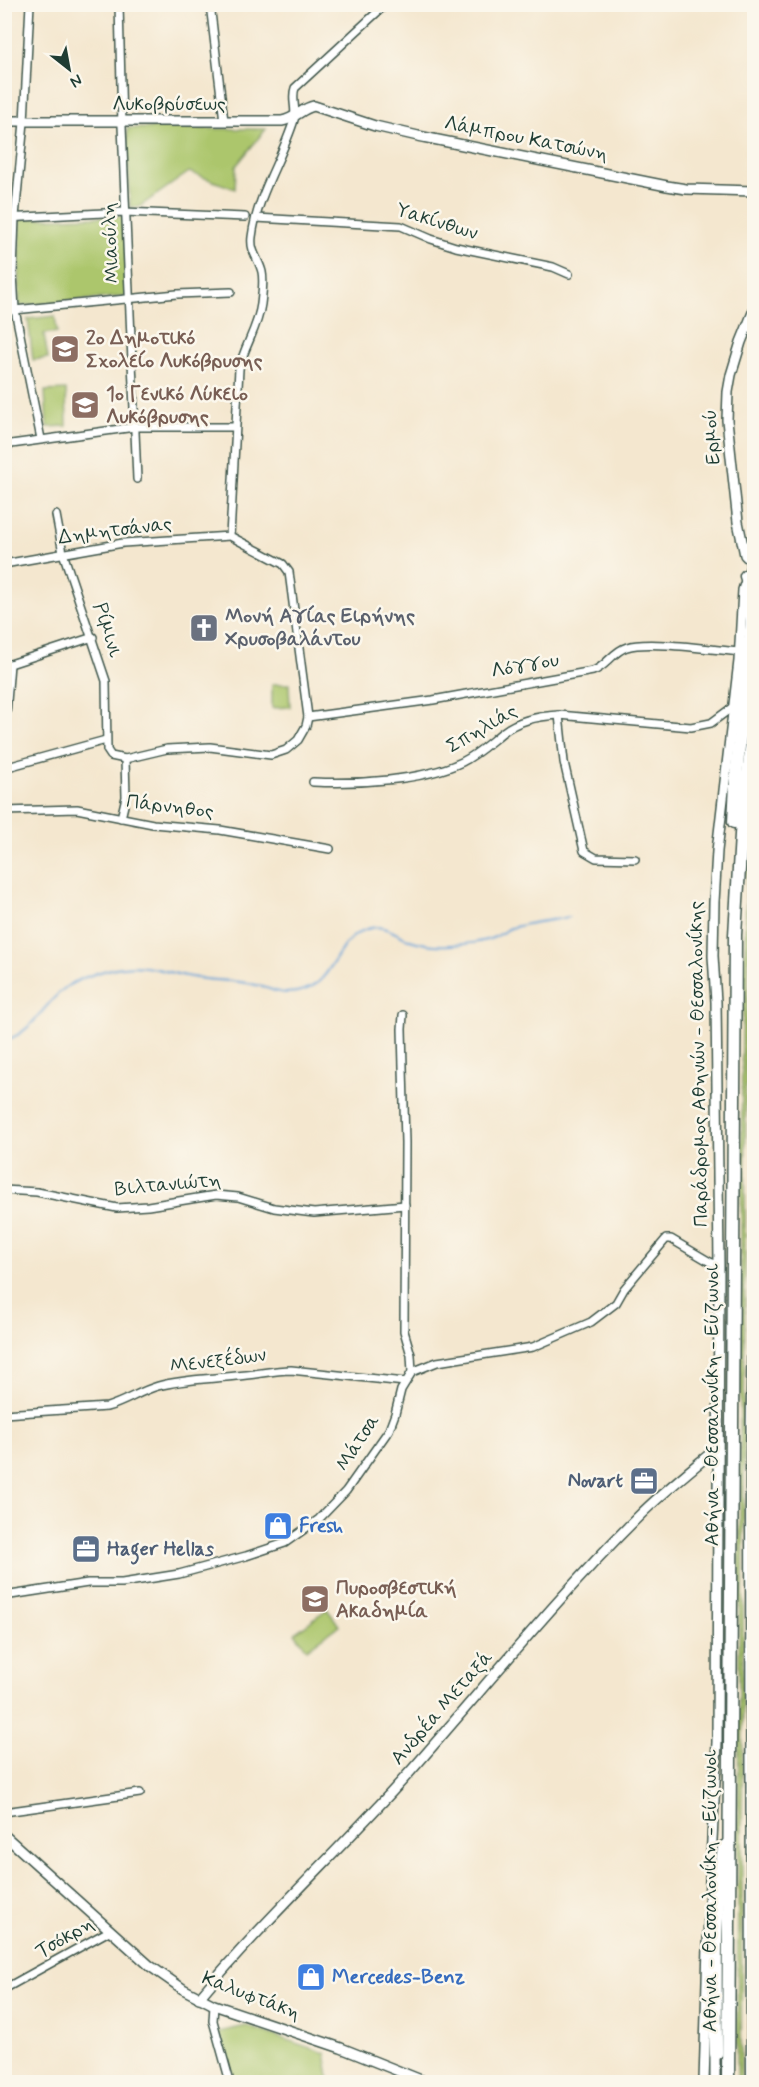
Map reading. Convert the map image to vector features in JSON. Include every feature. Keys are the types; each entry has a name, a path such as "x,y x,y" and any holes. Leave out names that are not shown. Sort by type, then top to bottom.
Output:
{"highway":[{"path":"738,891 734,870 734,819 752,620 752,594 746,576"},
{"name":"Αθήνα - Θεσσαλονίκη - Εύζωνοι","path":"728,2082 735,935 742,818 754,729"},
{"name":"Αθήνα - Θεσσαλονίκη - Εύζωνοι","path":"753,2082 754,1316"},
{"path":"716,2054 719,1878 731,1805"}],"main road":[{"name":"Λάμπρου Κατσώνη","path":"295,116 307,107 318,107 375,126 418,136 667,186 686,189 754,191"},
{"name":"Λυκοβρύσεως","path":"4,121 282,121 295,116"},
{"name":"Ερμού","path":"754,310 735,361 728,392 727,412 738,522 743,549 754,561"},
{"name":"Παράδρομος Αθηνών - Θεσσαλονίκης","path":"708,2001 710,1890 717,1742 719,1265 716,1002 713,956 717,851 740,652 743,590 746,576 754,561"},
{"name":"Ανδρέα Μεταξά","path":"199,1998 284,1903 387,1798 549,1612 628,1527 717,1448"},
{"name":"Καλυφτάκη","path":"4,1835 110,1931 166,1978 199,1998 342,2048 426,2082"},
{"path":"708,2001 716,2054 715,2082"},
{"path":"704,2082 708,2001"}],"street":[{"path":"30,4 24,122 12,273 15,310 41,439"},
{"name":"Μιαούλη","path":"119,4 137,479"},
{"path":"210,4 224,121"},
{"path":"121,818 126,797 125,759 167,749 197,747 261,754 278,753 286,750 298,740 306,726 308,717 288,570 284,564 230,536 238,369 245,347 254,331 261,303 262,272 252,249 256,218 295,116 293,92 386,4"},
{"path":"4,218 126,212 245,217"},
{"name":"Υακίνθων","path":"256,218 401,226 456,247 553,267 569,274"},
{"path":"4,311 177,294 231,292"},
{"path":"4,445 135,428 235,427"},
{"name":"Ρίμινι","path":"56,515 63,554 106,681 106,750 111,756 125,759"},
{"name":"Δημητσάνας","path":"4,564 123,543 230,536"},
{"path":"4,739 7,665 93,637"},
{"name":"Λόγγου","path":"308,717 423,702 593,671 617,652 635,645 740,652"},
{"name":"Σπηλιάς","path":"313,782 345,783 429,773 448,768 479,752 504,731 542,716 559,715 691,727 711,723 734,706"},
{"path":"559,715 564,762 584,851 596,858 635,859"},
{"path":"4,768 106,740"},
{"name":"Πάρνηθος","path":"4,811 77,809 153,824 220,830 330,849"},
{"path":"403,1015 404,1331 411,1355 412,1372 437,1362 533,1347 591,1322 616,1303 624,1289 666,1239 671,1239 719,1265"},
{"name":"Βιλτανιώτη","path":"4,1190 37,1192 117,1208 148,1206 216,1195 238,1197 274,1208 314,1213 405,1205"},
{"name":"Μενεξέδων","path":"4,1414 107,1407 120,1404 154,1387 170,1382 277,1370 405,1382"},
{"name":"Μάτσα","path":"4,1596 88,1583 122,1583 179,1574 285,1543 319,1519 349,1485 388,1430 405,1382 412,1372"},
{"path":"4,1812 140,1793"},
{"name":"Τσόκρη","path":"4,1989 110,1931"},
{"path":"214,2005 213,2021 230,2082"}],"green space":[{"path":"127,128 266,129 236,166 235,189 189,172 139,207 130,207"},
{"path":"124,216 128,296 19,306 20,219"},
{"path":"55,316 57,332 44,334 48,358 33,360 28,319"},
{"path":"66,390 67,426 47,427 45,391"},
{"path":"272,684 289,684 290,707 272,708"},
{"path":"754,809 746,1043 741,2082 737,2082 742,1043 747,870"},
{"path":"327,1609 339,1625 307,1649 295,1633"},
{"path":"246,2026 325,2053 330,2082 235,2082 219,2032"}],"waterway":[{"path":"4,1041 24,1031 69,985 107,970 133,966 154,968 197,978 249,983 286,993 303,991 315,985 324,976 345,944 354,935 367,929 384,928 425,944 455,945 490,939 518,926 569,917"}],"place":[{"name":"2ο Δημοτικό Σχολείο Λυκόβρυσης","path":"65,349"},
{"name":"1ο Γενικό Λύκειο Λυκόβρυσης","path":"85,405"},
{"name":"Μονή Αγίας Ειρήνης Χρυσοβαλάντου","path":"204,628"},
{"name":"Novart","path":"644,1481"},
{"name":"Fresh","path":"278,1526"},
{"name":"Hager Hellas","path":"86,1549"},
{"name":"Πυροσβεστική Ακαδημία","path":"315,1599"},
{"name":"Mercedes-Benz","path":"311,1977"}]}
